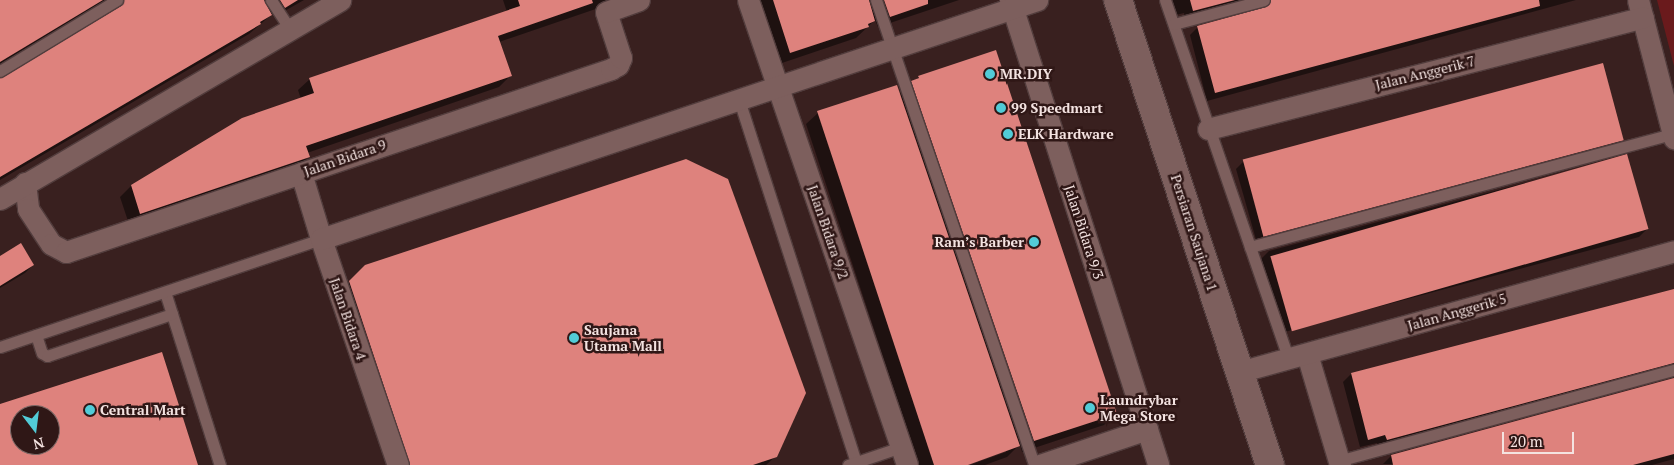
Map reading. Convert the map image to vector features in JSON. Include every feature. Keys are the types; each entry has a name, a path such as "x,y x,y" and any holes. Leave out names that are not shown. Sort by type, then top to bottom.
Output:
{"street":[{"path":"0,198 340,0"},
{"name":"Jalan Bidara 9","path":"25,183 28,209 51,244 66,252 611,69 618,65 621,58 606,12 639,0"},
{"name":"Jalan Bidara 9/2","path":"748,0 904,456"},
{"path":"321,239 892,48 1011,4 1037,0"},
{"name":"Persiaran Saujana 1","path":"1118,0 1270,465"},
{"name":"Jalan Bidara 9/3","path":"1011,4 1158,465"},
{"path":"1640,9 1674,136"},
{"name":"Jalan Anggerik 7","path":"1208,130 1640,9"},
{"name":"Jalan Bidara 4","path":"301,173 321,239 398,465"},
{"name":"Jalan Anggerik 5","path":"1240,372 1674,250"},
{"path":"1298,357 1339,463"},
{"path":"1040,465 1147,429"}],"lane":[{"path":"0,70 117,0"},
{"path":"271,0 289,28"},
{"path":"876,0 1034,465"},
{"path":"1165,0 1208,130 1250,246 1298,357"},
{"path":"1174,24 1264,0"},
{"path":"739,100 852,464 904,456"},
{"path":"1250,246 1674,136"},
{"path":"0,346 321,239"},
{"path":"165,292 220,465"},
{"path":"36,335 42,353 47,356 172,314"},
{"path":"1339,463 1674,370"}],"shaded area":[{"path":"1657,0 1674,0 1674,66"}],"building":[{"path":"0,0 103,0 0,62"},
{"path":"124,0 264,0 272,15 260,22 261,24 0,177 0,78 121,6"},
{"path":"280,0 298,0 285,8"},
{"path":"518,0 592,0 593,3 498,36 512,76 306,146 310,157 140,214 131,185 242,118 314,93 309,78 520,6"},
{"path":"773,0 869,0 875,21 868,24 869,27 790,53"},
{"path":"884,0 928,0 928,4 890,17"},
{"path":"1190,0 1235,0 1193,11"},
{"path":"1271,0 1539,0 1540,6 1215,93 1197,26 1266,7"},
{"path":"996,50 1117,414 1034,441 911,81 919,78 918,76"},
{"path":"1603,63 1624,140 1263,237 1243,160"},
{"path":"897,85 1020,446 968,465 934,465 817,111"},
{"path":"1627,154 1648,229 1292,331 1270,256"},
{"name":"Saujana Utama Mall","path":"686,159 728,179 806,393 777,457 753,465 410,465 349,281 365,265"},
{"path":"21,243 34,265 0,286 0,256"},
{"path":"1674,289 1674,363 1387,440 1385,435 1368,440 1351,373"},
{"name":"Central Mart","path":"162,352 198,465 0,465 0,404"},
{"path":"1674,378 1674,454 1633,465 1393,465 1391,455"}],"place":[{"name":"MR.DIY","path":"990,74"},
{"name":"99 Speedmart","path":"1001,108"},
{"name":"ELK Hardware","path":"1008,134"},
{"name":"Ram’s Barber","path":"1034,242"},
{"name":"Saujana Utama Mall","path":"574,338"},
{"name":"Laundrybar Mega Store","path":"1090,408"},
{"name":"Central Mart","path":"90,410"}]}
